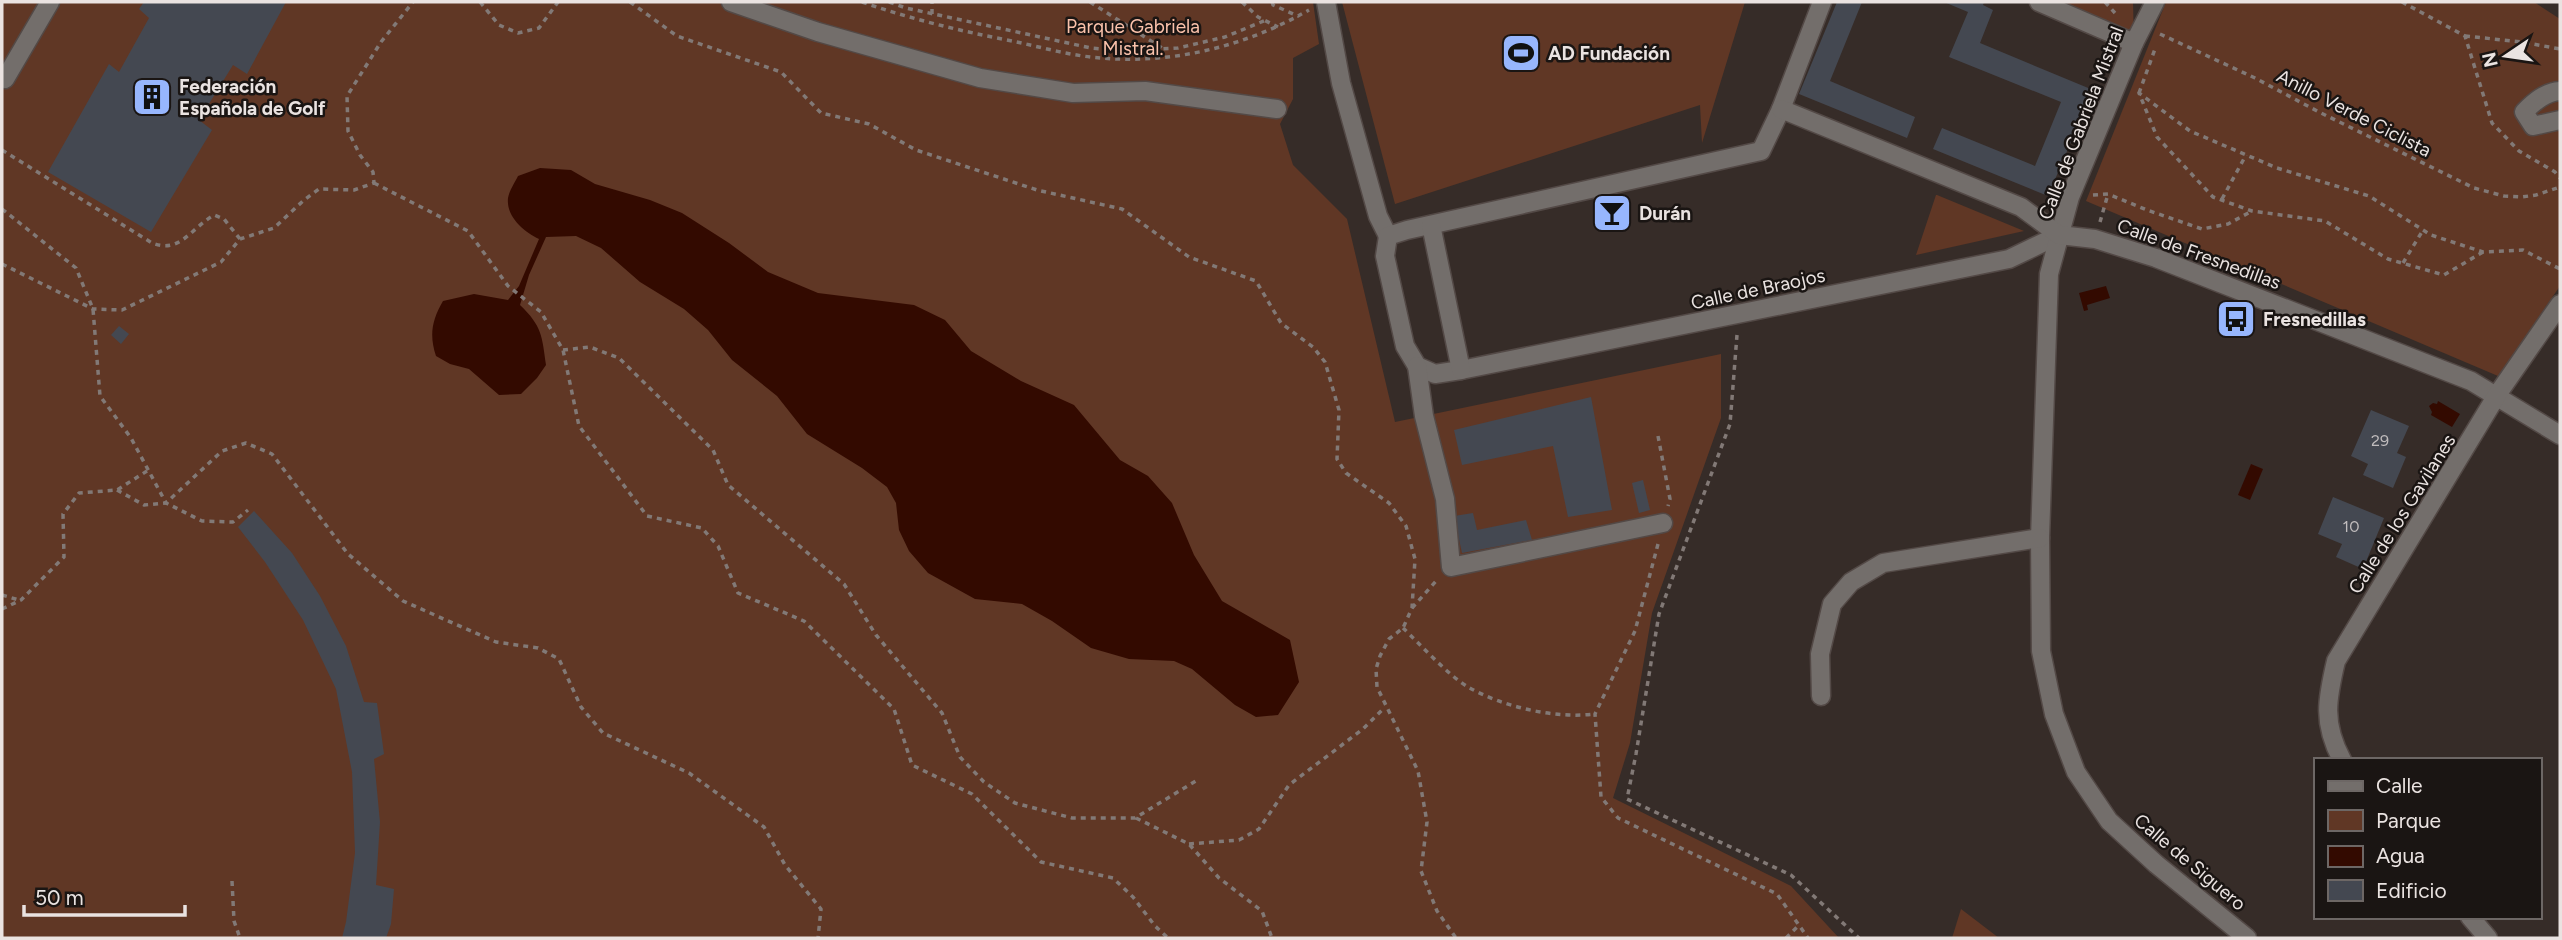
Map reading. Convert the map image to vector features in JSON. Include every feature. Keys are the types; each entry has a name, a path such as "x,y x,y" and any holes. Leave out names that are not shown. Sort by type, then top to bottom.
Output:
{"street":[{"path":"4,81 50,2"},
{"path":"732,2 818,32 980,78 1073,93 1145,91 1277,109"},
{"path":"1388,236 1761,151 1781,108 1822,2"},
{"path":"2039,2 2134,43"},
{"name":"Calle de Gabriela Mistral","path":"2141,25 2144,2"},
{"name":"Calle de Gabriela Mistral","path":"2059,235 2070,197 2141,25 2155,2"},
{"path":"1321,4 1378,216 1388,236 1385,256 1405,346 1417,366 1424,416 1445,499 1451,567 1663,523"},
{"path":"2,58 7,64 4,81"},
{"path":"2560,91 2535,100 2524,112 2533,126 2560,120"},
{"path":"1781,108 2021,207 2059,235"},
{"path":"1431,225 1461,370"},
{"name":"Calle de Fresnedillas","path":"2059,235 2095,239 2156,258 2471,381 2560,435"},
{"name":"Calle de Braojos","path":"1417,366 1435,374 1461,370 2008,259 2059,235"},
{"name":"Calle de Siguero","path":"2059,235 2049,274 2040,538 2041,651 2054,714 2076,772 2109,821 2156,864 2247,938"},
{"name":"Calle de los Gavilanes","path":"2341,758 2333,743 2327,701 2336,661 2497,396 2560,304"},
{"path":"1821,696 1820,654 1832,604 1851,582 1883,564 2040,538"},
{"path":"2472,919 2488,938"}],"path":[{"path":"374,183 373,173 348,131 347,96 381,42 413,2"},
{"path":"480,2 499,25 518,33 539,27 558,2"},
{"path":"630,2 677,36 781,72 821,113 869,124 916,150 1037,190 1122,209 1189,257 1256,281 1281,323 1314,347 1325,362 1339,410 1337,458 1346,472 1389,503 1405,526 1415,559 1412,608"},
{"path":"862,2 906,18 961,32 1100,58 1133,60 1219,48 1278,27 1321,4"},
{"path":"888,2 1091,48 1125,51 1164,50 1224,37 1266,20"},
{"path":"932,2 932,14"},
{"path":"1090,2 1164,50"},
{"path":"1242,2 1258,17 1278,27"},
{"path":"1272,2 1273,5 1298,16"},
{"path":"2402,2 2465,36 2560,49"},
{"name":"Anillo Verde Ciclista","path":"2141,25 2255,78 2474,188 2504,196 2522,197 2560,187"},
{"path":"2465,36 2491,123 2519,152 2555,172 2560,178"},
{"path":"2156,46 2139,93 2157,137 2213,197 2252,211 2325,221 2388,259 2444,275 2483,253"},
{"path":"2139,93 2190,131 2277,168 2370,196 2431,234 2483,253 2524,250 2560,269"},
{"path":"2,149 162,247 175,246 200,223 214,215 224,219 240,239"},
{"path":"2222,200 2246,155"},
{"path":"2,264 93,309 122,310 221,262 240,239 274,228 319,189 354,190 374,183 468,231 508,286 541,312 563,350 579,426 647,516 702,528 718,545 738,593 804,621 894,709 912,765 972,794 1041,862 1113,877 1168,938"},
{"path":"2095,239 2108,194"},
{"path":"2070,197 2108,194 2202,229 2228,224 2252,211"},
{"path":"2,209 76,268 93,309 100,396 131,438 166,503"},
{"path":"2403,263 2423,230"},
{"path":"1737,333 1730,424 1659,614 1627,799 1791,875 1859,938"},
{"path":"563,350 590,346 619,358 713,450 728,485 844,584 876,635 942,713 960,757 984,782 1015,803 1072,818 1135,818 1189,844 1219,878 1262,911 1272,938"},
{"path":"1658,436 1670,499 1635,631 1595,714 1601,797 1618,818 1777,894 1808,938"},
{"path":"166,503 222,452 246,443 272,454 348,554 403,601 496,642 538,648 559,659 580,707 603,733 689,773 764,827 785,865 821,909 818,938"},
{"path":"2,609 21,600 64,557 63,514 79,493 117,490 147,471"},
{"path":"117,490 144,505 166,503 202,521 233,522 248,510"},
{"path":"1451,567 1412,608 1403,628 1389,639 1376,670 1377,687 1385,707 1418,771 1427,822 1421,871 1437,911 1456,938"},
{"path":"2,595 21,600"},
{"path":"1403,628 1466,686 1495,699 1546,714 1595,714"},
{"path":"1189,844 1239,840 1259,829 1290,785 1363,729 1385,707"},
{"path":"1135,818 1199,779"},
{"path":"232,881 234,921 240,938"},
{"path":"1786,938 1800,925"}],"green space":[{"name":"Parque Gabriela Mistral.","path":"2,2 1313,2 1319,44 1293,58 1293,99 1280,124 1293,165 1347,219 1395,422 1721,354 1721,418 1652,613 1630,743 1613,798 1791,886 1839,938 2,938"},
{"name":"AD Fundación","path":"1342,2 1745,2 1702,143 1700,105 1395,204"},
{"path":"2048,2 2133,2 2134,43"},
{"path":"2166,2 2534,2 2560,19 2560,286 2498,376 2086,201"},
{"path":"1937,195 2024,231 1916,255"},
{"path":"1961,909 1999,938 1952,938"}],"water":[{"path":"540,168 571,170 595,184 650,200 682,213 768,272 818,293 914,305 945,320 971,351 1021,381 1074,405 1120,460 1148,476 1172,503 1194,555 1222,601 1290,640 1299,682 1278,715 1256,717 1235,705 1192,669 1174,661 1129,659 1091,648 1022,604 975,599 928,573 909,551 899,530 896,503 887,487 807,434 777,396 732,360 708,330 684,309 640,282 601,248 576,236 546,237 529,275 520,305 533,319 540,332 546,365 521,394 499,395 469,369 450,364 436,356 433,328 443,301 474,294 508,300 519,286 539,239 517,223 510,211 508,198 518,176"},
{"path":"2106,286 2110,298 2087,305 2088,310 2084,311 2079,293"},
{"path":"2438,401 2460,414 2452,427 2431,415 2429,406 2437,404"},
{"path":"2251,464 2263,469 2250,500 2238,495"}],"building":[{"name":"Federación Española de Golf","path":"144,2 286,2 247,74 233,65 199,120 212,130 151,232 48,172 109,64 119,72 149,18 139,9"},
{"path":"1837,2 1862,2 1830,81 1915,117 1907,138 1799,94"},
{"path":"1944,2 1984,2 1983,5 1993,10 1980,43 2093,90 2048,196 1933,149 1942,128 2035,166 2061,102 1949,57 1968,12"},
{"path":"119,326 129,334 121,344 111,335"},
{"path":"1591,397 1612,510 1568,517 1553,446 1462,465 1454,430"},
{"path":"2371,410 2409,426 2397,453 2406,457 2393,488 2363,475 2368,464 2351,456"},
{"path":"1643,480 1650,510 1639,513 1632,483"},
{"path":"2333,497 2384,518 2363,569 2336,557 2342,544 2318,534"},
{"path":"254,511 292,553 320,596 346,646 364,702 377,703 384,754 374,759 380,822 376,885 394,889 391,924 386,938 342,938 355,853 352,772 336,689 303,620 238,527"},
{"path":"1473,513 1477,530 1526,520 1532,540 1462,553 1454,516"}],"place":[{"name":"AD Fundación","path":"1521,53"},
{"name":"Federación Española de Golf","path":"152,97"},
{"name":"Durán","path":"1612,213"},
{"name":"Fresnedillas","path":"2236,319"}]}
